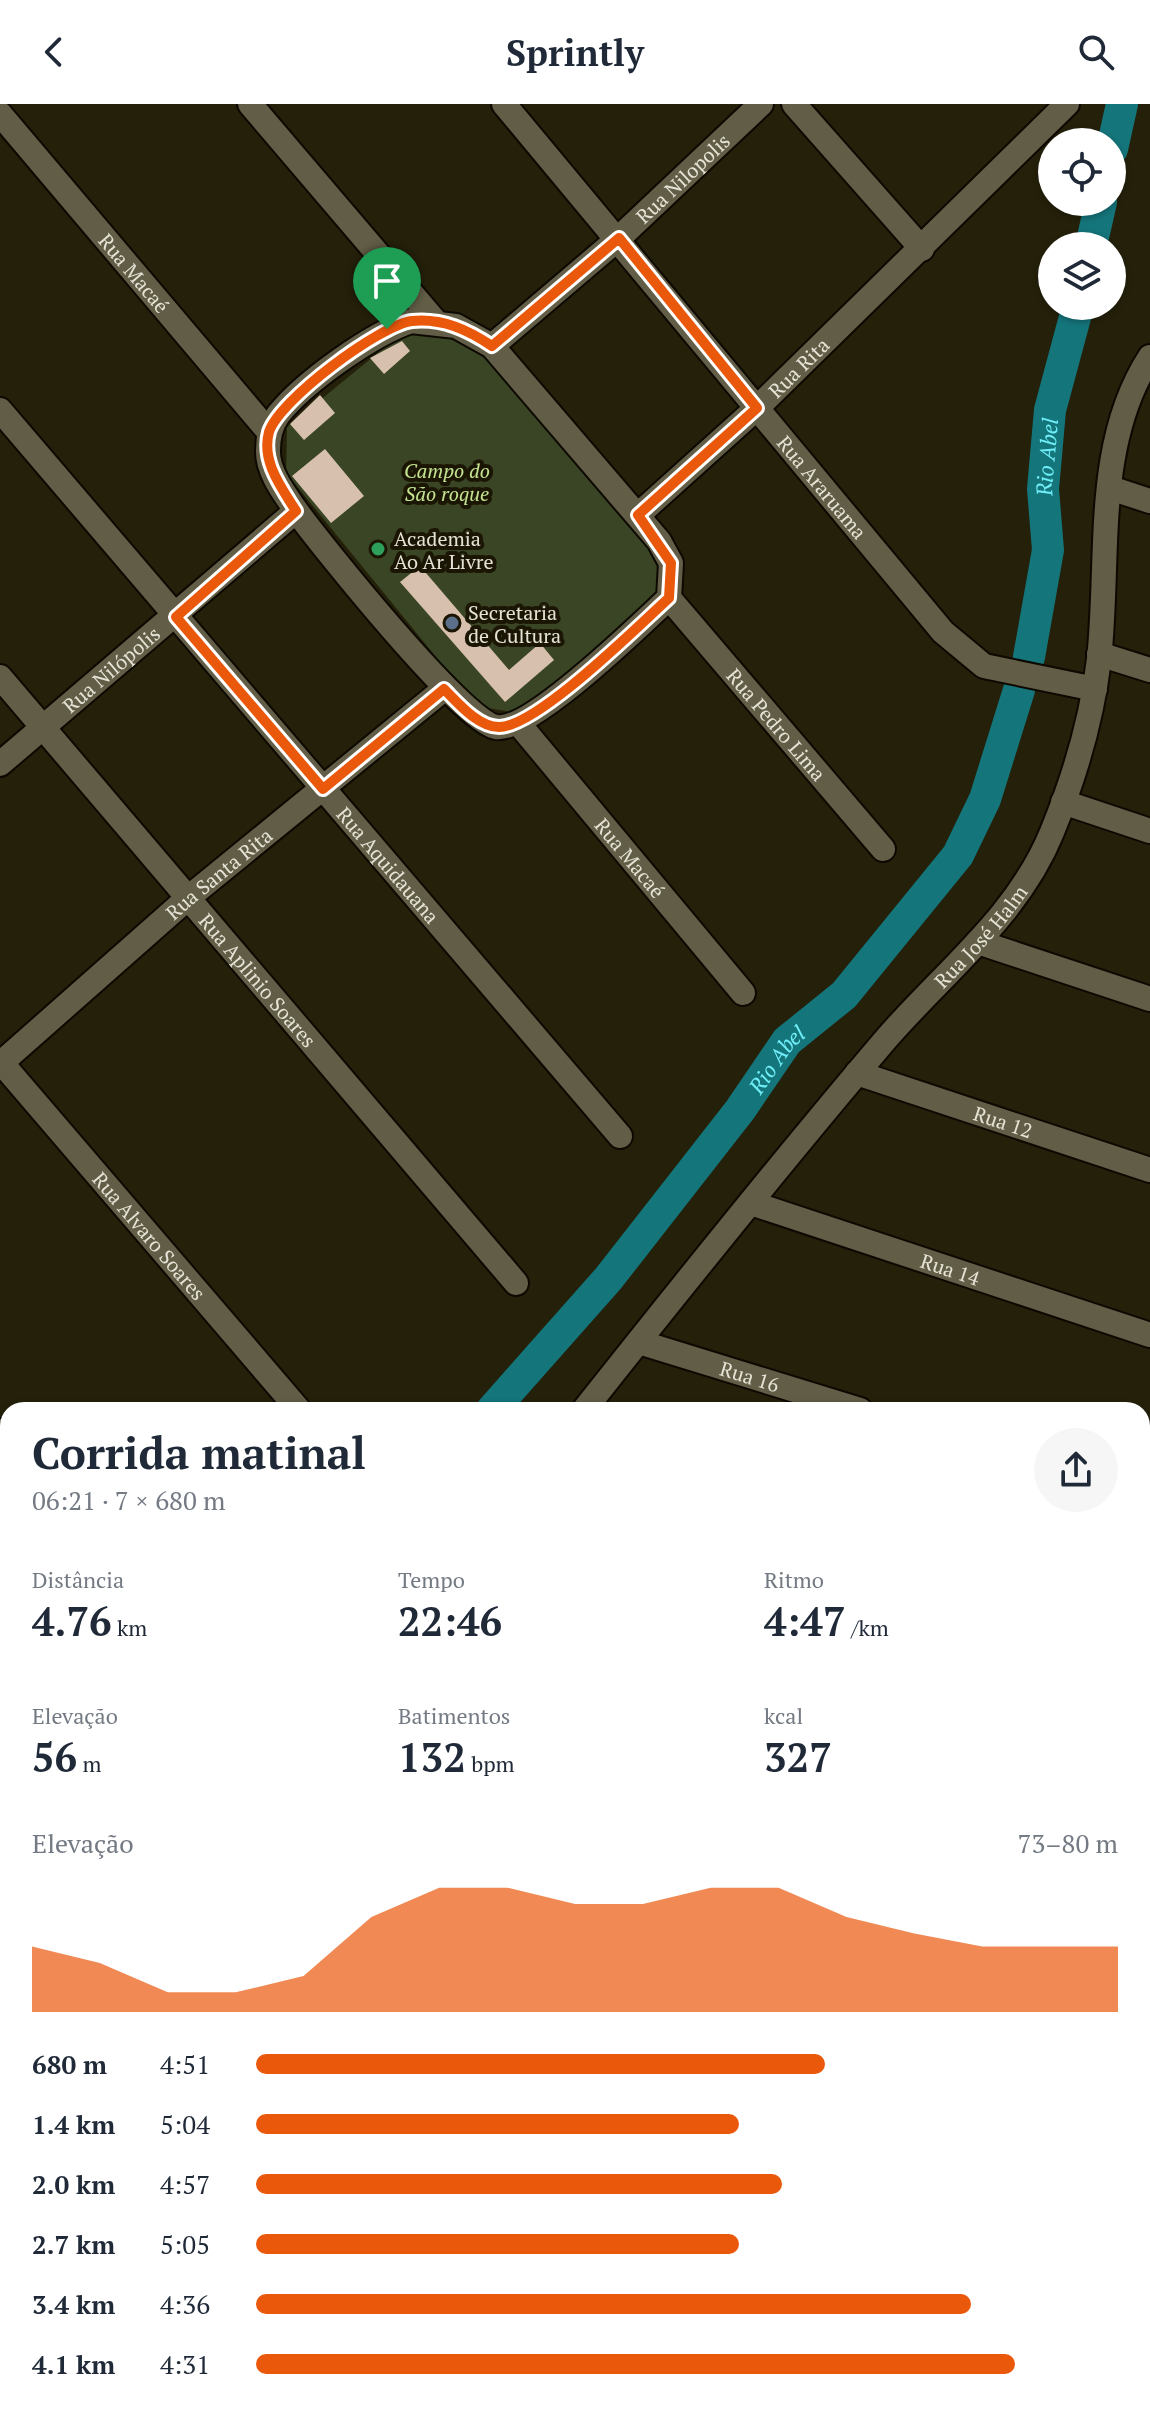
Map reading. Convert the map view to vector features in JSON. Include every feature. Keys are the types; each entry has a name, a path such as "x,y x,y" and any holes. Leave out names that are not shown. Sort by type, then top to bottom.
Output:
{"street":[{"path":"250,104 435,321"},
{"name":"Rua Araruama","path":"504,104 619,238 943,632 984,666 1049,682 1095,689"},
{"name":"Rua Nilopolis","path":"492,346 619,238 761,104"},
{"path":"794,104 922,249 1067,104"},
{"name":"Rua Macaé","path":"0,114 269,432"},
{"name":"Rua Rita","path":"638,515 757,408 922,249"},
{"path":"435,321 472,333 492,346 638,515 671,563 669,598 593,667 519,724 496,727 479,720 444,689 296,511 274,475 267,453 269,432 278,415 360,346 399,325 435,321"},
{"name":"Rua José Halm","path":"590,1402 857,1073 1021,892 1038,863 1084,741 1099,654 1116,432 1127,399 1150,357"},
{"name":"Rua Aquidauana","path":"0,410 620,1136"},
{"path":"1110,488 1150,501"},
{"name":"Rua Nilópolis","path":"0,764 176,617 296,511"},
{"name":"Rua Pedro Lima","path":"669,598 883,849"},
{"path":"1099,654 1150,670"},
{"name":"Rua Aplinio Soares","path":"0,677 516,1283"},
{"name":"Rua Santa Rita","path":"1,1062 188,898 444,689"},
{"name":"Rua Macaé","path":"519,724 743,993"},
{"path":"1063,802 1150,831"},
{"path":"978,942 1150,999"},
{"name":"Rua Alvaro Soares","path":"1,1062 292,1402"},
{"name":"Rua 12","path":"857,1073 1150,1170"},
{"name":"Rua 14","path":"751,1203 1150,1335"},
{"name":"Rua 16","path":"639,1342 834,1402"}],"green space":[{"name":"Campo do São roque","path":"406,330 470,340 487,346 664,563 657,601 517,713 476,706 286,473 287,427"}],"building":[{"path":"402,341 410,351 384,374 370,358"},
{"path":"320,395 335,413 304,440 290,424"},
{"path":"325,449 364,496 331,523 292,476"},
{"name":"Secretaria de Cultura","path":"420,566 509,670 540,643 554,660 505,702 400,582"}],"waterway":[{"name":"Rio Abel","path":"1117,128 1122,104"},
{"name":"Rio Abel","path":"1094,232 1098,216"},
{"name":"Rio Abel","path":"1029,657 1048,550 1043,489 1050,410 1074,320"},
{"name":"Rio Abel","path":"499,1402 608,1279 740,1110 787,1041 844,995 958,855 985,799 1019,690"}],"place":[{"name":"Academia Ao Ar Livre","path":"378,549"},
{"name":"Secretaria de Cultura","path":"452,623"}],"route":[{"path":"619,238 757,408 638,515 659,541 671,563 673,574 669,598 593,667 519,724 496,727 479,720 444,689 323,789 176,617 296,511 274,475 267,453 269,432 278,415 360,346 387,329 411,321 435,321 472,333 492,346 619,238"}]}
